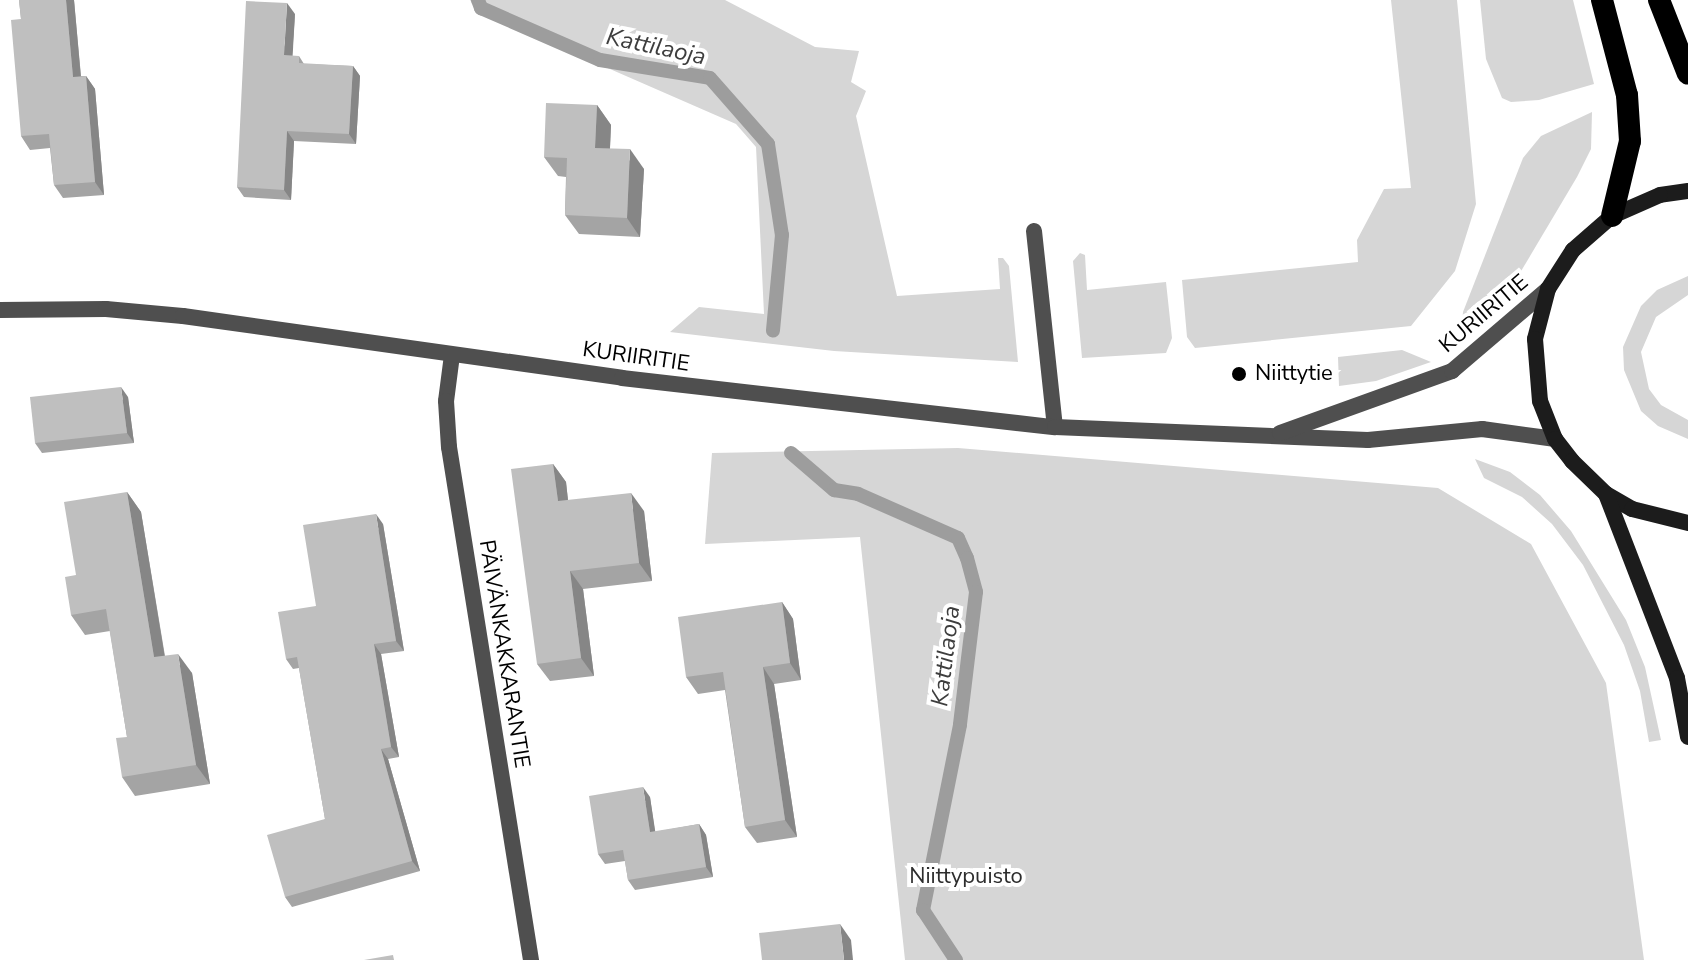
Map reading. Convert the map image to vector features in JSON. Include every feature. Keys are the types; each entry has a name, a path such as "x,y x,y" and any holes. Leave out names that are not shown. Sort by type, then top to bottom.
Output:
{"highway":[{"path":"1602,0 1627,95 1630,141 1612,216"},
{"path":"1659,0 1688,74"}],"main road":[{"path":"1688,191 1660,195 1612,216 1573,250 1548,289 1535,339 1535,376 1555,439 1606,494 1632,509 1688,523"},
{"path":"1606,494 1677,678 1688,737"}],"street":[{"path":"1034,231 1055,427"},
{"name":"KURIIRITIE","path":"1268,437 1397,395 1452,371 1548,289"},
{"name":"KURIIRITIE","path":"0,310 106,309 183,316 452,355 1055,427 1368,440 1482,429 1555,439"},
{"name":"PÄIVÄNKAKKARANTIE","path":"452,355 446,401 449,447 531,960"}],"green space":[{"path":"470,0 725,0 815,47 859,51 851,82 866,91 856,116 897,296 1000,289 998,258 1003,258 1009,266 1018,362 834,351 670,332 699,307 764,314 756,147 736,124 477,11"},
{"path":"1391,0 1457,0 1476,204 1455,271 1411,326 1195,348 1187,337 1182,280 1358,262 1357,240 1384,189 1411,188"},
{"path":"1480,0 1573,0 1594,84 1539,100 1511,102 1502,98 1486,59"},
{"path":"1592,112 1591,149 1577,177 1495,315 1483,327 1461,334 1463,312 1523,158 1541,136"},
{"path":"1080,253 1085,255 1087,290 1166,282 1172,338 1166,353 1082,358 1073,261"},
{"path":"1688,276 1688,295 1656,317 1641,352 1649,389 1661,405 1688,420 1688,439 1658,426 1641,411 1624,370 1623,347 1641,306 1657,290"},
{"path":"1402,350 1431,362 1376,381 1339,386 1338,357"},
{"name":"Niittypuisto","path":"958,448 1438,488 1531,544 1606,683 1644,960 905,960 860,537 705,544 712,453"},
{"path":"1475,459 1510,472 1540,495 1571,531 1626,620 1645,667 1661,740 1649,742 1640,691 1624,645 1583,565 1552,524 1522,497 1484,478"}],"building":[{"path":"19,0 66,0 73,77 86,76 95,182 54,185 49,134 21,136 11,20 21,19"},
{"path":"246,1 287,3 284,55 299,56 299,63 353,66 349,134 287,131 284,190 237,187"},
{"path":"546,103 597,105 595,148 630,149 627,218 565,215 567,158 544,157"},
{"path":"121,387 127,433 35,443 30,397"},
{"path":"553,464 558,501 631,493 639,563 570,571 581,658 537,664 511,469"},
{"path":"127,492 154,657 178,654 196,765 122,777 116,738 127,737 106,609 71,615 65,577 76,575 64,502"},
{"path":"376,514 396,641 374,644 391,747 381,749 412,861 285,897 267,835 325,819 297,657 286,659 278,612 316,606 303,525"},
{"path":"782,602 790,663 763,667 785,820 745,827 723,672 686,677 678,617"},
{"path":"643,787 650,832 699,824 706,867 628,880 623,850 598,854 589,796"},
{"path":"840,924 844,960 762,960 759,933"},
{"path":"393,955 394,960 364,960"}],"waterway":[{"name":"Kattilaoja","path":"478,0 481,8 600,60 710,78 768,144 782,235 773,331"},
{"name":"Kattilaoja","path":"791,453 834,490 858,494 958,538 967,558 976,592 960,725 923,910 956,960"}],"place":[{"name":"Niittytie","path":"1239,374"}]}
